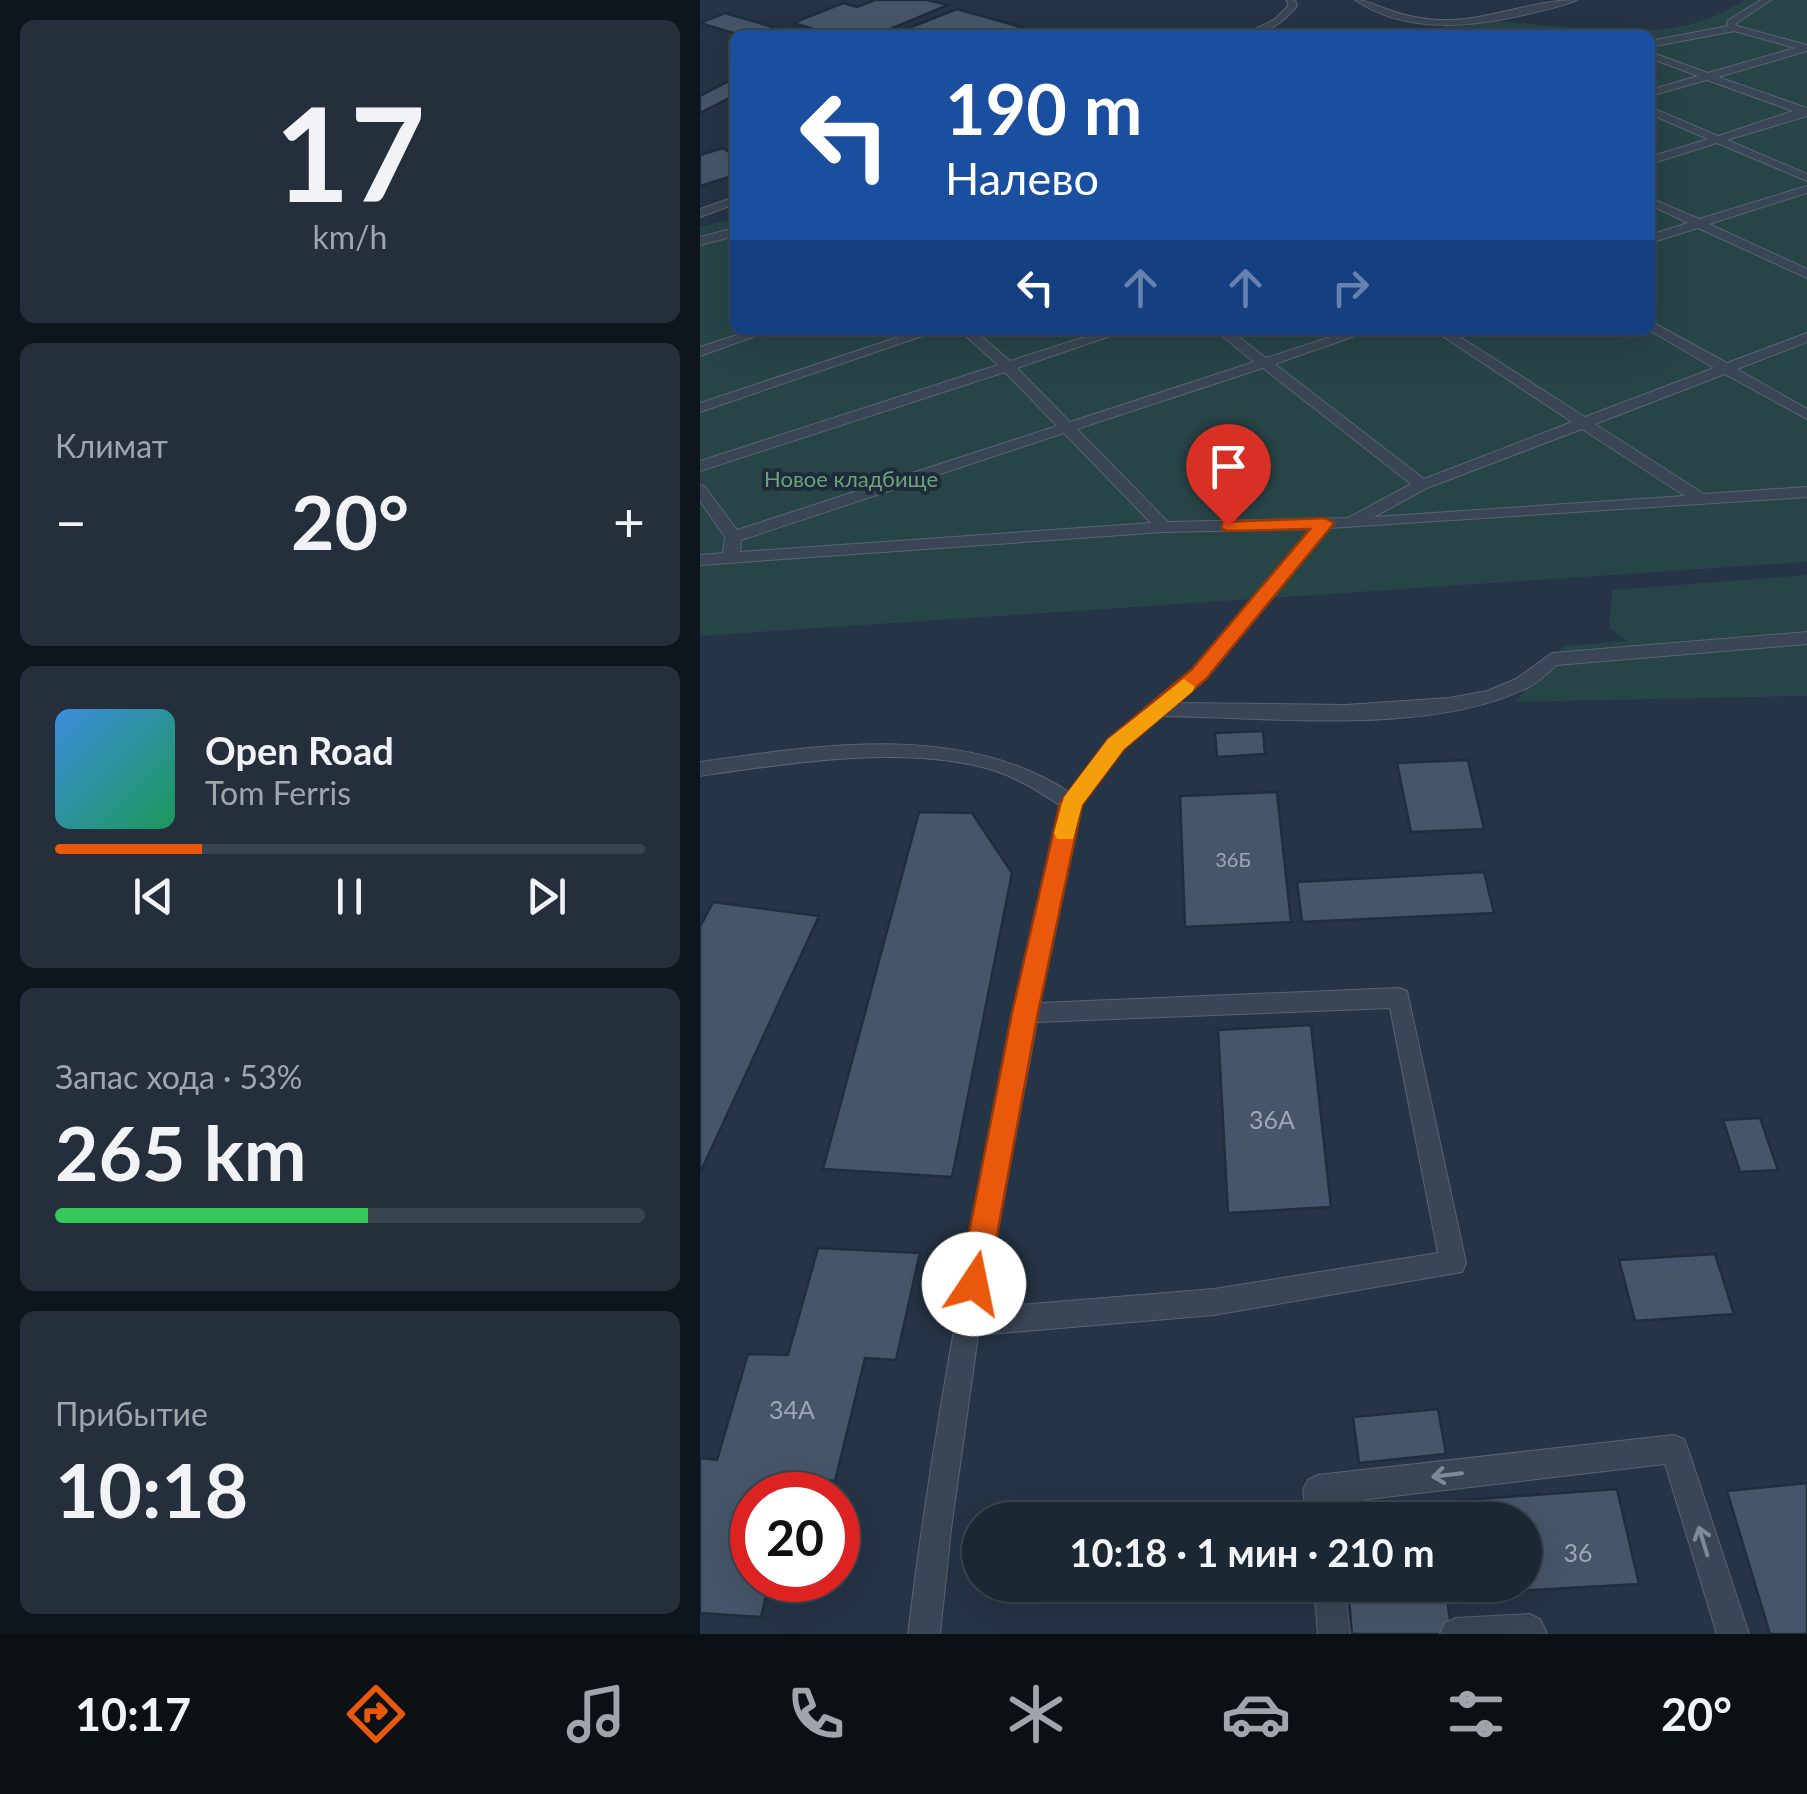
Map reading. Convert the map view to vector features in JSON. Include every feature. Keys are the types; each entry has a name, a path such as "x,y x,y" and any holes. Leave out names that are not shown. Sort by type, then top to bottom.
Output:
{"lane":[{"path":"1259,30 1278,21 1293,6 1291,0"},
{"path":"1359,0 1427,30 1467,30"},
{"path":"1427,30 1572,0"},
{"path":"1734,28 1730,23 1768,0"},
{"path":"1386,14 1392,30"},
{"path":"1655,43 1734,28 1806,49"},
{"path":"1655,92 1806,49"},
{"path":"1655,57 1806,112"},
{"path":"1655,112 1807,178"},
{"path":"1655,159 1806,112"},
{"path":"1655,237 1807,189"},
{"path":"700,213 730,202"},
{"path":"1655,203 1807,274"},
{"path":"700,241 730,233"},
{"path":"1655,328 1807,415"},
{"path":"700,352 750,335"},
{"path":"700,408 918,335"},
{"path":"972,335 1164,527"},
{"path":"700,466 1106,335"},
{"path":"1228,335 1422,485"},
{"path":"734,537 1348,335"},
{"path":"1448,335 1700,499"},
{"path":"1349,523 1422,485 1807,338"},
{"path":"700,490 734,537 730,558"},
{"path":"700,560 1164,527 1349,523 1807,492"},
{"path":"924,1634 936,1516 966,1323 1025,1013 1072,803 1116,744 1199,674 1325,523"},
{"path":"1158,709 1403,710 1490,695 1521,684 1552,659 1807,638"},
{"path":"700,769 800,754 958,755 1024,773 1072,803"},
{"path":"966,1323 1214,1302 1453,1263 1400,998 1025,1013"},
{"path":"1320,1502 1318,1490 1674,1449 1732,1634"},
{"path":"1331,1602 1334,1634"},
{"path":"1456,1634 1530,1630 1530,1634"}],"green space":[{"name":"Новое кладбище","path":"1744,0 1807,0 1807,562 700,636 700,227 730,219 730,335 1655,335 1654,30 1713,17"},
{"name":"Новое кладбище","path":"1470,21 1599,30 1434,30"},
{"path":"1807,575 1807,696 1515,702 1563,646 1627,641 1609,628 1612,590"}],"building":[{"path":"875,0 927,0 948,5 888,30 817,30 793,23 843,3 857,7"},
{"path":"957,9 1021,27 1014,30 904,30"},
{"path":"725,13 783,30 730,32 700,23"},
{"path":"730,81 730,98 700,113 700,96"},
{"path":"723,148 730,153 730,177 700,186 700,155"},
{"path":"1263,731 1265,754 1217,757 1215,733"},
{"path":"1468,760 1484,829 1411,832 1397,763"},
{"path":"1277,792 1291,922 1185,927 1180,796"},
{"path":"919,812 972,813 1012,873 952,1177 823,1169"},
{"path":"1484,872 1494,913 1302,922 1297,882"},
{"path":"713,902 819,916 700,1173 700,927"},
{"path":"1311,1025 1331,1207 1228,1213 1218,1030"},
{"path":"1760,1118 1778,1170 1740,1172 1723,1120"},
{"path":"818,1248 920,1253 896,1360 865,1358 837,1472 730,1472 730,1602 765,1602 761,1617 700,1613 700,1458 717,1460 748,1354 788,1355"},
{"path":"1715,1254 1734,1314 1635,1321 1619,1260"},
{"path":"1438,1409 1446,1454 1359,1463 1353,1417"},
{"path":"1807,1483 1807,1634 1770,1634 1727,1491"},
{"path":"1617,1489 1639,1584 1542,1589 1542,1502 1438,1502"},
{"path":"1349,1602 1448,1602 1452,1634 1352,1634"}],"slow traffic":[{"path":"1065,833 1072,803 1116,744 1184,687"}],"route":[{"path":"974,1284 1025,1013 1072,803 1116,744 1199,674 1325,523 1228,526"}]}
